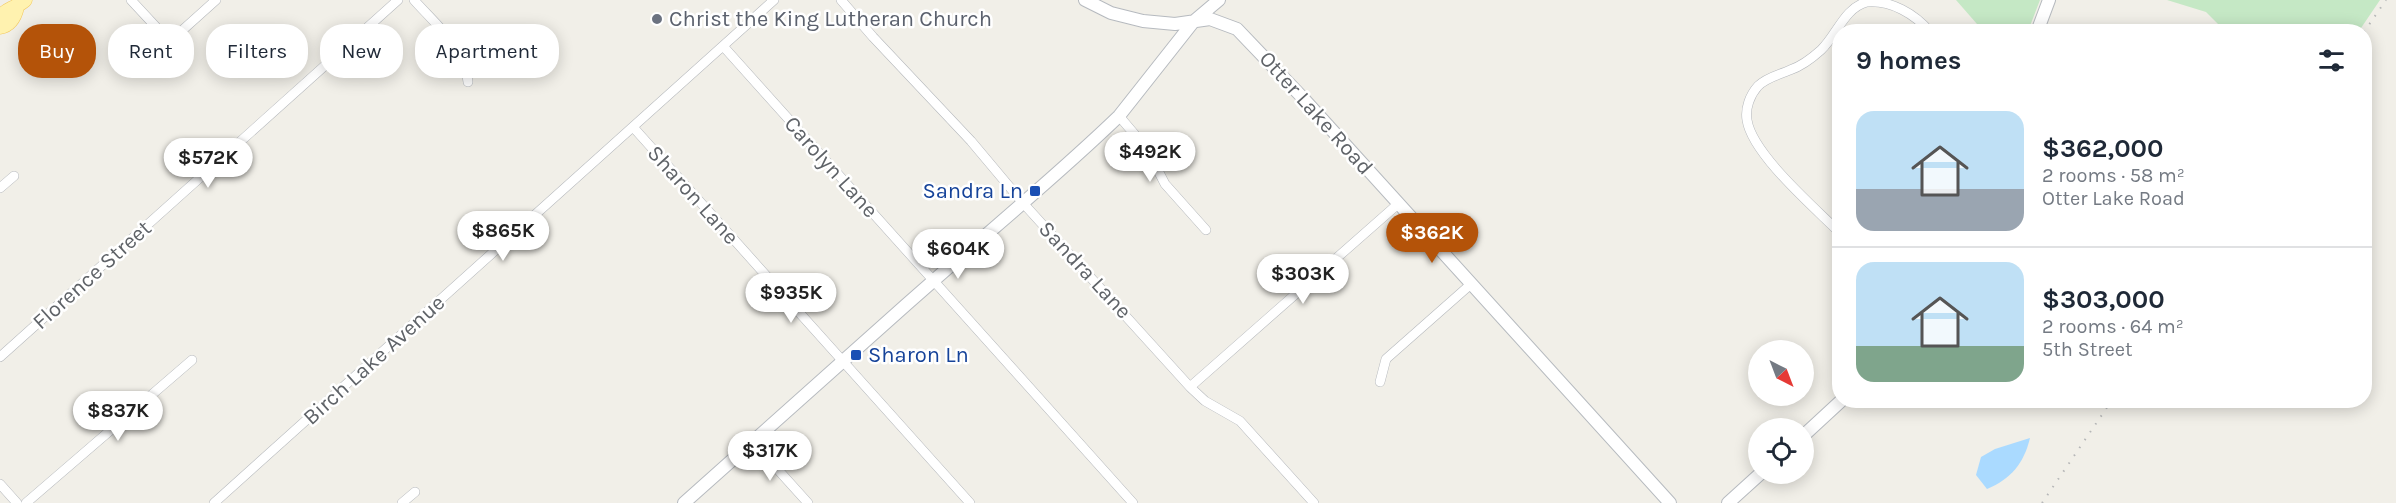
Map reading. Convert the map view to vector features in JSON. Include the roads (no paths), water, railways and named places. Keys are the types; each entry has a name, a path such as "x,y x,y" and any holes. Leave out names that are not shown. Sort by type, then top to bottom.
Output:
{"main road":[{"path":"0,16 8,9 21,4"},
{"path":"0,27 15,16 21,4"}],"street":[{"path":"131,0 153,24"},
{"path":"190,24 216,0"},
{"name":"Florence Street","path":"0,357 398,0"},
{"path":"414,0 458,49 467,69 468,82"},
{"name":"Birch Lake Avenue","path":"214,503 774,0"},
{"name":"Sandra Lane","path":"842,0 1190,387 1205,401 1240,421 1314,503"},
{"name":"Otter Lake Road","path":"1085,0 1111,13 1143,21 1175,24 1210,18 1226,23 1247,37 1670,503"},
{"path":"684,503 1119,116 1194,21 1219,0"},
{"path":"1842,24 1851,11 1864,2 1881,0 1894,4 1914,16 1922,24"},
{"path":"2040,24 2049,0"},
{"path":"1832,37 1814,56 1795,68 1766,80 1756,88 1747,116 1753,136 1787,180 1832,225"},
{"name":"Carolyn Lane","path":"723,46 1132,503"},
{"path":"1119,116 1147,149 1169,189 1206,230"},
{"name":"Sharon Lane","path":"633,127 970,503"},
{"path":"0,188 14,176"},
{"path":"1190,387 1398,204"},
{"path":"1380,382 1386,359 1471,284"},
{"path":"26,503 192,360"},
{"path":"1814,426 1833,408"},
{"path":"753,442 808,503"},
{"path":"0,484 17,503"},
{"path":"1728,503 1749,484"},
{"path":"402,503 415,492"}],"water":[{"path":"2030,438 2024,455 2010,475 1987,489 1976,475 1981,457 1995,449"}],"railway":[{"path":"2370,24 2386,0"},
{"path":"2042,503 2107,408"}],"place":[{"name":"Christ the King Lutheran Church","path":"657,19"},
{"name":"Sandra Ln","path":"1035,191"},
{"name":"Sharon Ln","path":"856,355"}]}
